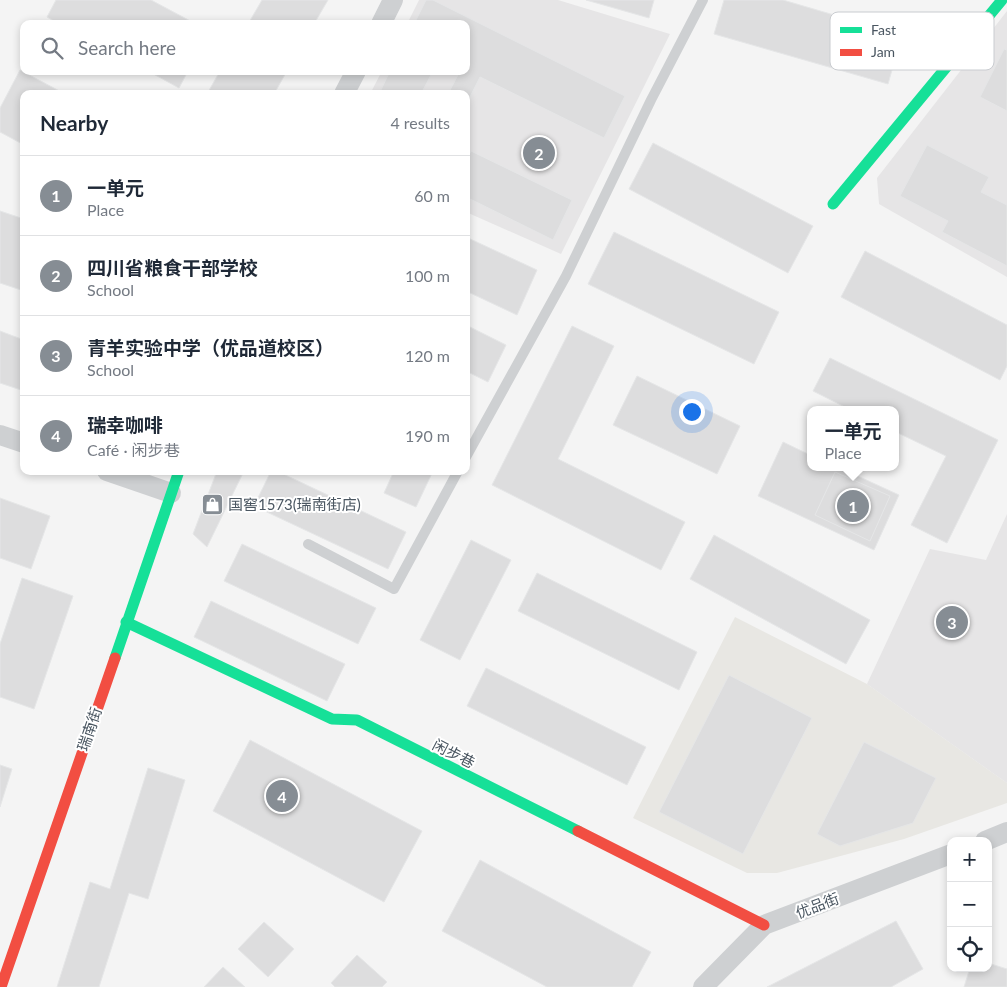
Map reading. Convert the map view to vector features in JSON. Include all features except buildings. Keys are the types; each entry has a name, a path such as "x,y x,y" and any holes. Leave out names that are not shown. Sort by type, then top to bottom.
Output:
{"street":[{"path":"383,20 393,0"},
{"path":"992,12 1002,0"},
{"path":"833,204 944,70"},
{"path":"346,90 354,75"},
{"path":"0,435 20,442"},
{"path":"119,475 171,493"},
{"name":"瑞南街","path":"1,987 178,475"},
{"name":"闲步巷","path":"126,622 332,719 356,720 764,925"},
{"path":"992,838 1007,832"},
{"name":"优品街","path":"703,987 764,925 947,856"}],"lane":[{"path":"470,450 566,276 651,100 703,0"},
{"path":"308,544 394,589 456,475"}],"shaded area":[{"path":"419,0 558,0 670,34 561,254 470,214 470,90 372,90 380,75 470,75 470,20 409,20"},
{"path":"1007,11 1007,277 879,204 877,178 961,70 994,70 994,28"},
{"path":"1007,514 1007,783 867,684 930,549 986,560"},
{"path":"735,617 867,684 1007,783 1007,803 904,839 777,873 747,873 633,818"}],"traffic: fast":[{"path":"992,12 1002,0"},
{"path":"833,204 944,70"},
{"path":"115,658 178,475"},
{"path":"126,622 332,719 357,720 578,831"}],"traffic: jam":[{"path":"1,987 115,658"},
{"path":"578,831 764,925"}],"place":[{"name":"四川省粮食干部学校","path":"539,153"},
{"name":"国窖1573(瑞南街店)","path":"212,504"},
{"name":"一单元","path":"853,506"},
{"name":"青羊实验中学（优品道校区）","path":"952,622"},
{"name":"瑞幸咖啡","path":"282,796"}]}
